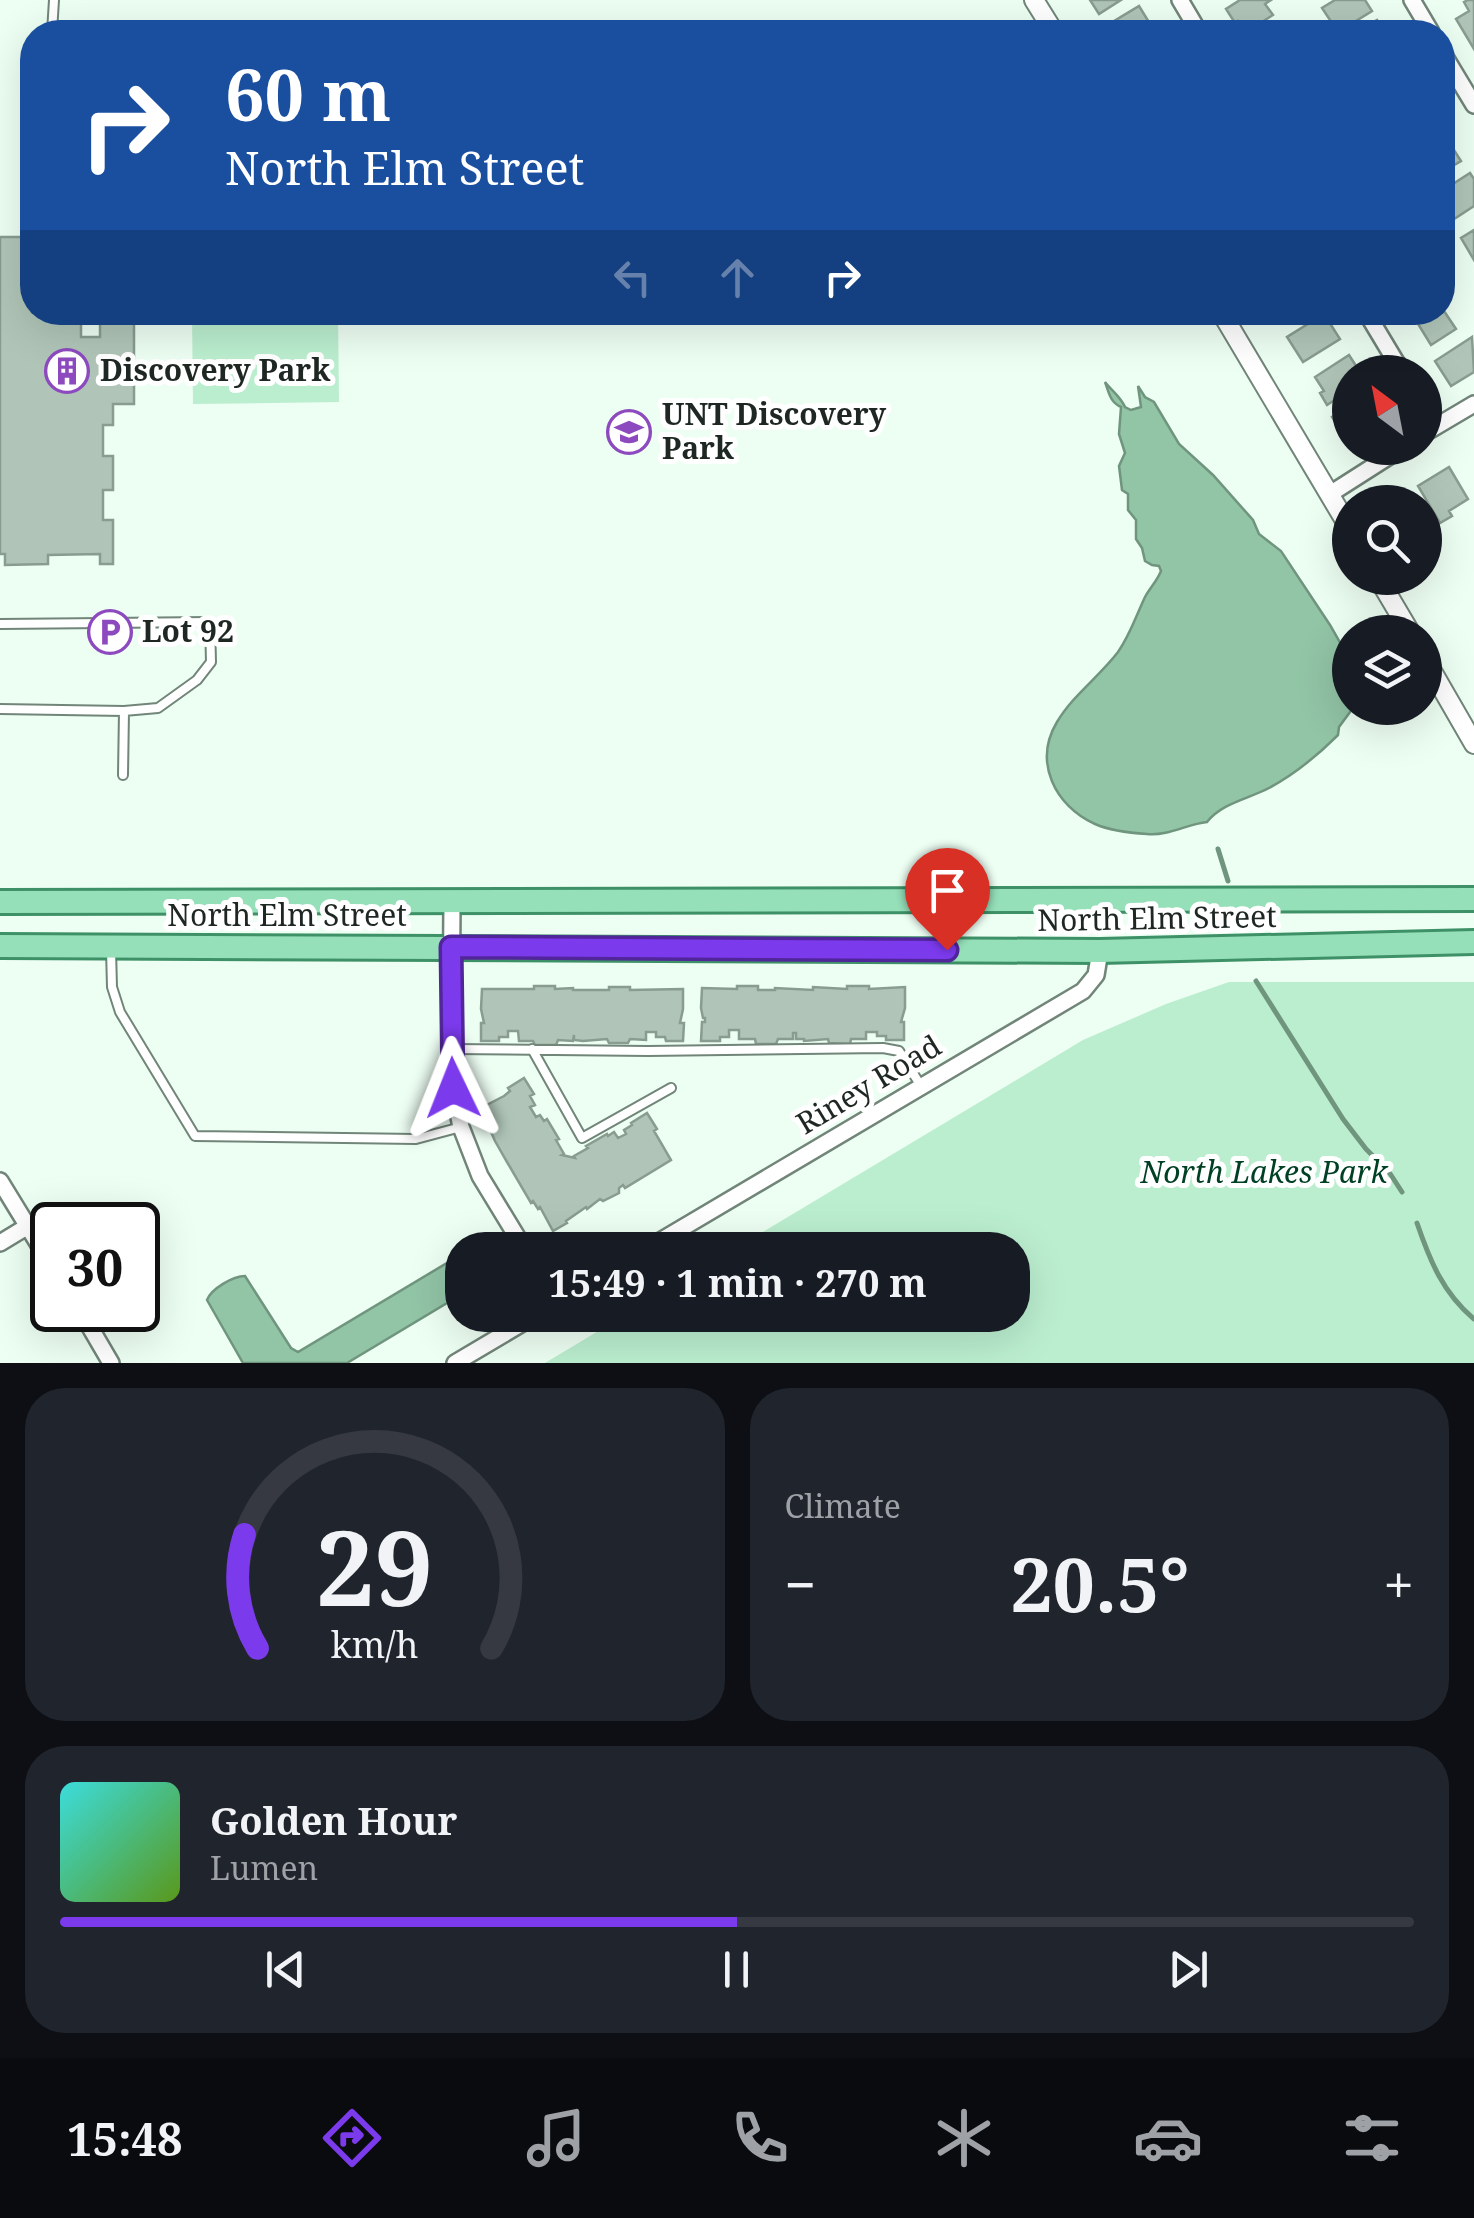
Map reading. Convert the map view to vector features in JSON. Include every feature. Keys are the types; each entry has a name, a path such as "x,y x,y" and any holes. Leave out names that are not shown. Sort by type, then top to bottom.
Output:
{"main road":[{"name":"North Elm Street","path":"0,902 1474,900"},
{"name":"North Elm Street","path":"0,946 1100,951 1474,942"}],"street":[{"path":"1455,74 1474,105"},
{"path":"1229,325 1332,498"},
{"path":"1374,325 1392,355"},
{"path":"1442,419 1474,404"},
{"path":"1330,494 1375,465"},
{"path":"1442,688 1474,744"},
{"path":"452,900 451,1048 460,1128 480,1176 514,1232"},
{"name":"Riney Road","path":"675,1232 1083,991 1096,976 1100,951"},
{"path":"0,1181 30,1229"},
{"path":"0,1243 28,1226"},
{"path":"93,1332 111,1363"},
{"path":"454,1363 507,1332"}],"lane":[{"path":"0,624 210,622 210,662 197,680 158,708 0,709"},
{"path":"123,774 124,710"},
{"path":"110,946 116,1002 195,1136 416,1139 460,1128"},
{"path":"451,1048 892,1049 900,1051 921,1086"},
{"path":"532,1050 582,1138 671,1088"}],"green space":[{"path":"192,325 338,325 339,402 193,404"},
{"name":"North Lakes Park","path":"1229,982 1474,982 1474,1363 545,1363 597,1332 1030,1332 1030,1232 763,1232 1083,1040"}],"shaded area":[{"path":"1105,382 1131,410 1141,407 1138,386 1154,402 1179,444 1253,520 1259,534 1281,551 1332,628 1332,725 1340,725 1338,735 1288,777 1228,806 1207,822 1155,834 1114,830 1081,816 1059,794 1048,767 1050,737 1057,722 1118,652 1161,571 1159,566 1145,561 1136,539 1136,520 1128,510 1128,494 1122,490 1119,466 1125,453 1119,434 1121,407 1112,400"},
{"path":"445,1264 445,1304 347,1363 243,1363 207,1300 223,1284 245,1276 291,1348 298,1352"}],"building":[{"path":"1090,0 1121,0 1099,14"},
{"path":"1240,0 1271,0 1265,4 1273,15 1265,20 1233,20 1226,9"},
{"path":"1335,0 1365,0 1372,11 1357,20 1330,20 1322,8"},
{"path":"1474,0 1474,49 1456,19 1469,11 1464,2"},
{"path":"1139,6 1148,20 1116,20"},
{"path":"1470,173 1474,179 1474,206 1455,218 1455,183"},
{"path":"1474,230 1474,260 1461,238"},
{"name":"Discovery Park","path":"0,237 20,237 20,325 81,325 81,337 100,337 100,325 134,325 134,404 113,404 113,425 103,425 103,456 113,456 113,490 103,490 103,520 113,520 113,564 100,564 100,554 48,555 48,564 5,565 5,554 0,554"},
{"path":"1306,325 1331,325 1340,339 1303,362 1287,337"},
{"path":"1419,325 1453,325 1456,329 1431,345"},
{"path":"1472,337 1474,372 1451,386 1442,372 1442,356"},
{"path":"1332,366 1332,402 1327,405 1320,393 1324,391 1315,377"},
{"path":"1449,467 1468,499 1449,511 1452,516 1442,522 1442,485 1420,485"},
{"path":"534,986 573,990 683,989 683,1041 666,1041 665,1037 656,1037 656,1032 646,1032 646,1040 630,1039 628,1043 574,1040 574,1035 573,1041 535,1045 533,1041 519,1041 518,1031 508,1031 508,1037 499,1037 499,1041 481,1041 482,989"},
{"path":"758,986 758,990 905,987 901,1022 904,1040 886,1040 877,1032 866,1032 866,1039 851,1039 850,1044 829,1043 828,1039 796,1039 793,1033 793,1039 756,1044 755,1039 739,1039 739,1030 729,1030 729,1037 720,1037 720,1041 701,1041 705,1022 702,988"},
{"path":"524,1078 534,1094 530,1096 535,1105 530,1107 536,1117 547,1119 559,1139 556,1140 562,1155 575,1158 607,1134 614,1132 618,1138 647,1113 671,1160 625,1188 623,1185 619,1193 586,1207 553,1231 507,1162 481,1108 504,1096 510,1091 508,1088"}],"waterway":[{"path":"1218,849 1228,881"},
{"path":"1256,981 1343,1119 1402,1192"},
{"path":"1417,1223 1439,1276 1474,1319"}],"place":[{"name":"Discovery Park","path":"67,371"},
{"name":"UNT Discovery Park","path":"629,432"},
{"name":"Lot 92","path":"110,632"}],"route":[{"path":"453,1088 451,947 947,950"}]}
